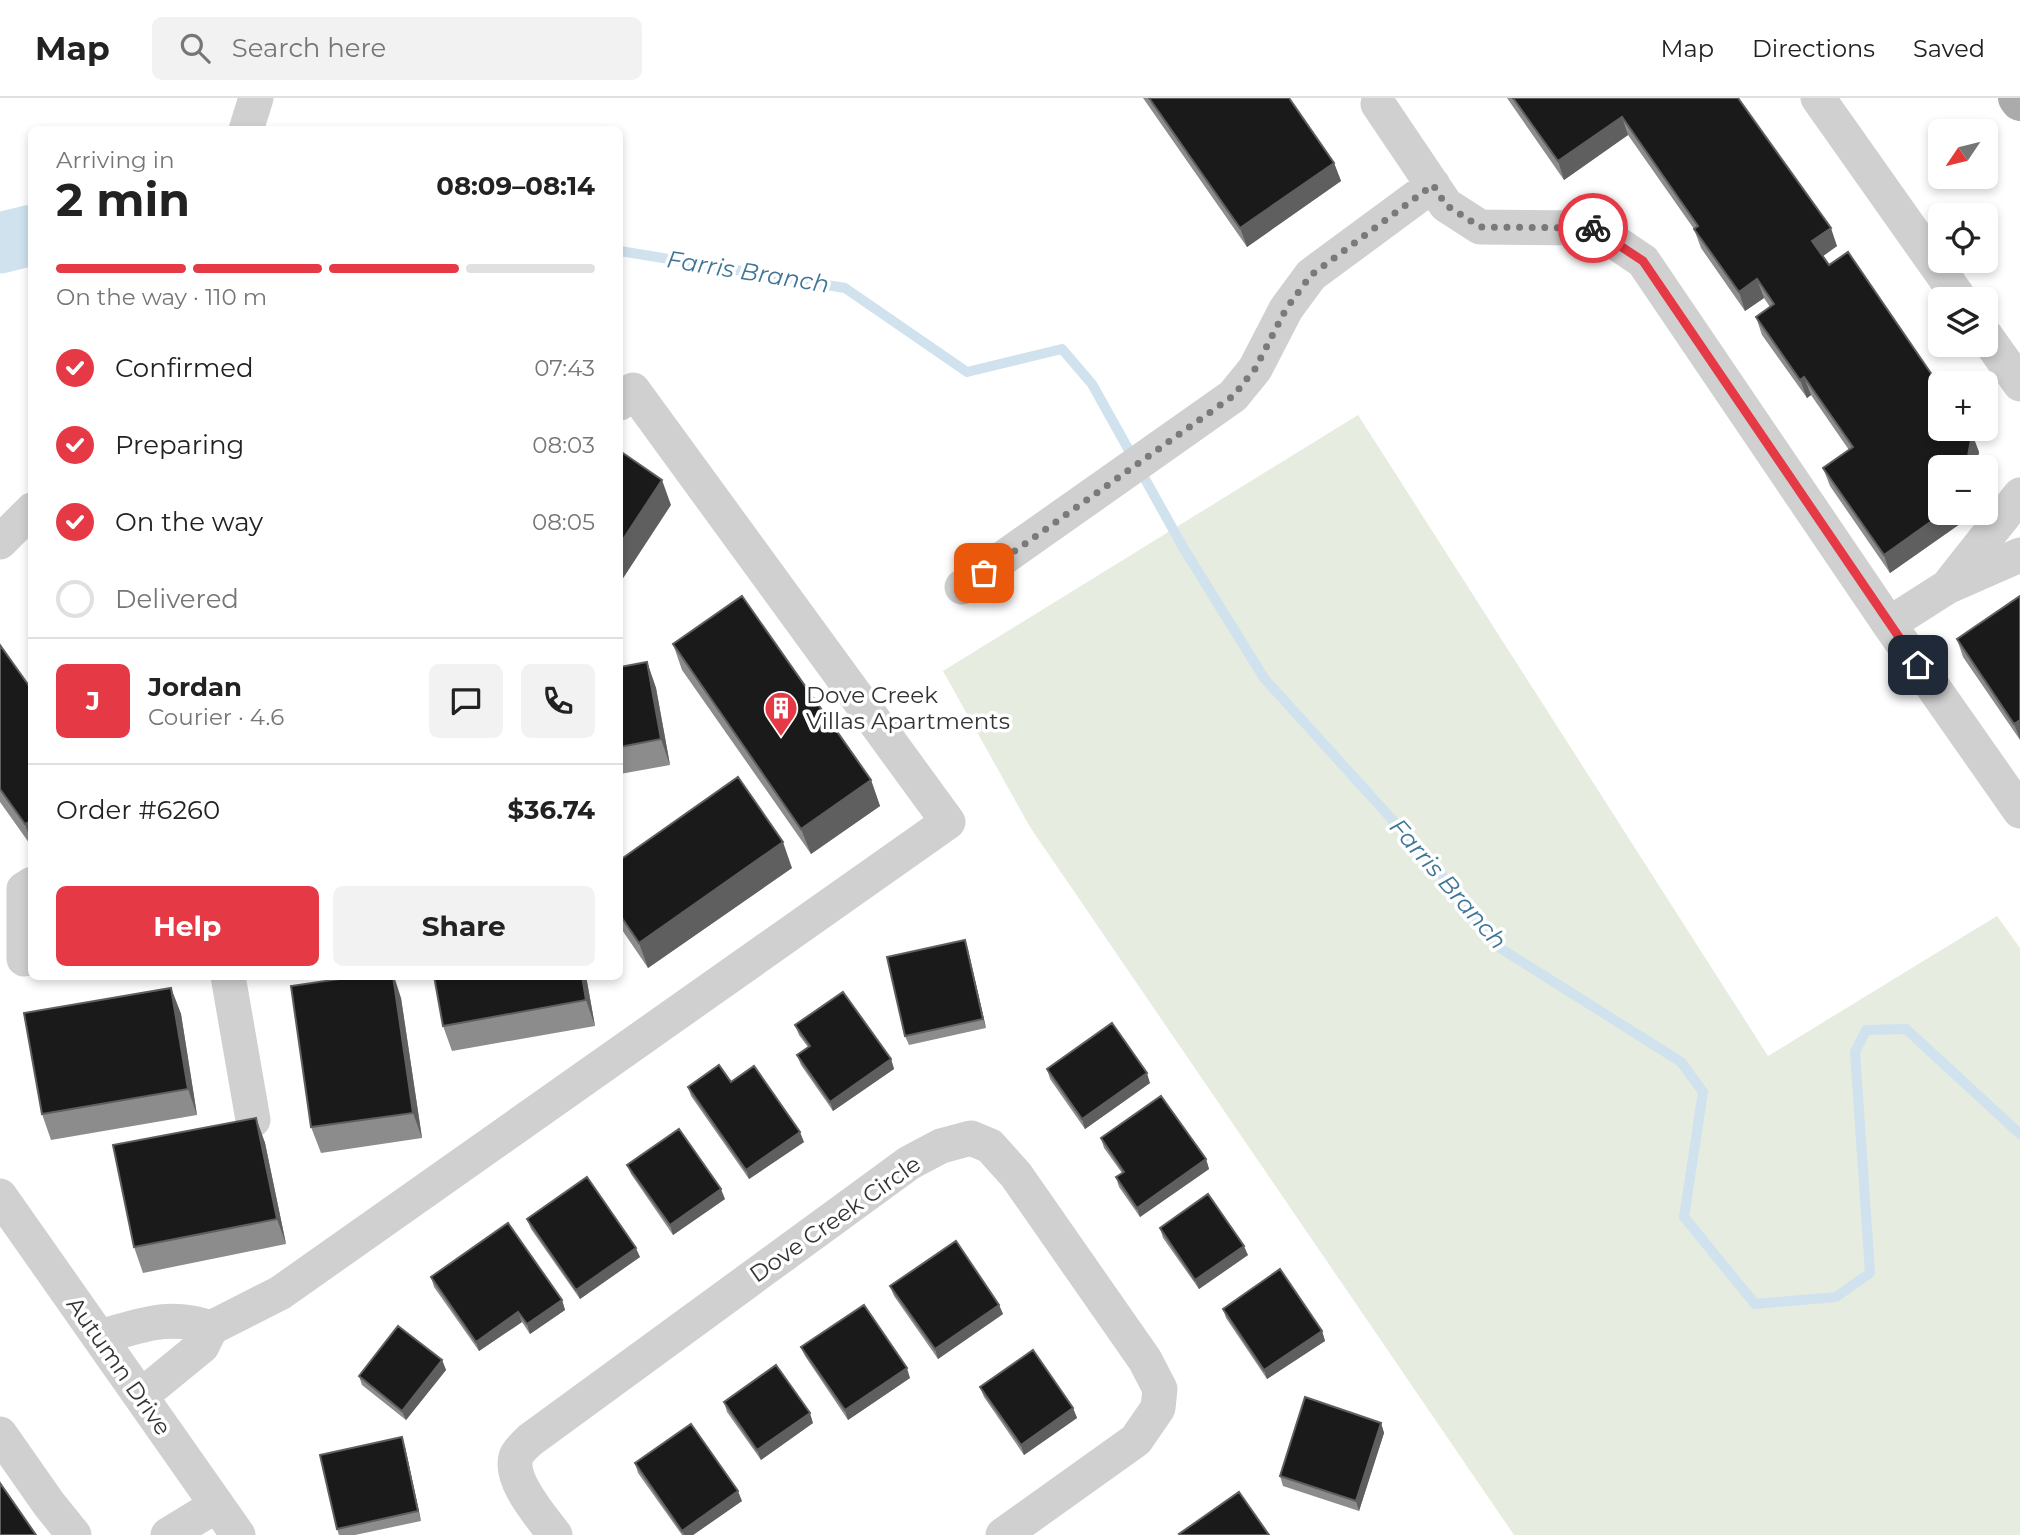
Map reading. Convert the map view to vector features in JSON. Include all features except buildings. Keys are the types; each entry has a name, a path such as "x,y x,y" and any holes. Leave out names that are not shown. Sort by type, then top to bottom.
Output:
{"street":[{"path":"247,126 256,98"},
{"path":"1818,98 1952,287"},
{"path":"1379,100 1446,205 1480,227 1594,228 1643,261 1889,624 2020,811"},
{"path":"962,587 1233,396 1255,369 1286,309 1311,275 1433,185"},
{"path":"1998,353 2020,384"},
{"path":"141,1396 202,1346 211,1328 280,1293 948,822 624,390"},
{"path":"1947,587 2020,495"},
{"path":"0,542 28,514"},
{"path":"1889,624 1947,587 2020,555"},
{"path":"19,964 24,889 28,886"},
{"path":"229,980 253,1120"},
{"name":"Dove Creek Circle","path":"555,1535 528,1497 516,1474 516,1455 530,1440 909,1163 941,1146 971,1138 990,1146 1016,1175 1146,1360 1160,1389 1158,1408 1136,1440 1003,1535"},
{"name":"Autumn Drive","path":"0,1196 238,1535"},
{"path":"99,1338 175,1319 211,1328"},
{"path":"0,1433 74,1535"},
{"path":"168,1535 217,1505"}],"shaded area":[{"path":"1358,415 1768,1056 1997,916 2020,948 2020,1535 1514,1535 1030,827 943,671"}],"waterway":[{"name":"Farris Branch","path":"0,243 28,236"},
{"name":"Farris Branch","path":"623,251 845,288 967,372 1062,349 1092,384 1184,549 1264,678 1436,868 1500,948 1681,1062 1703,1092 1684,1217 1755,1304 1836,1297 1870,1273 1855,1052 1866,1030 1906,1029 2020,1134"}],"way so far":[{"path":"984,573 1233,396 1255,369 1286,309 1311,275 1433,185 1446,205 1480,227 1593,228"}],"place":[{"name":"Dove Creek Villas Apartments","path":"781,738"}],"route":[{"path":"1593,228 1643,261 1918,665"}]}
